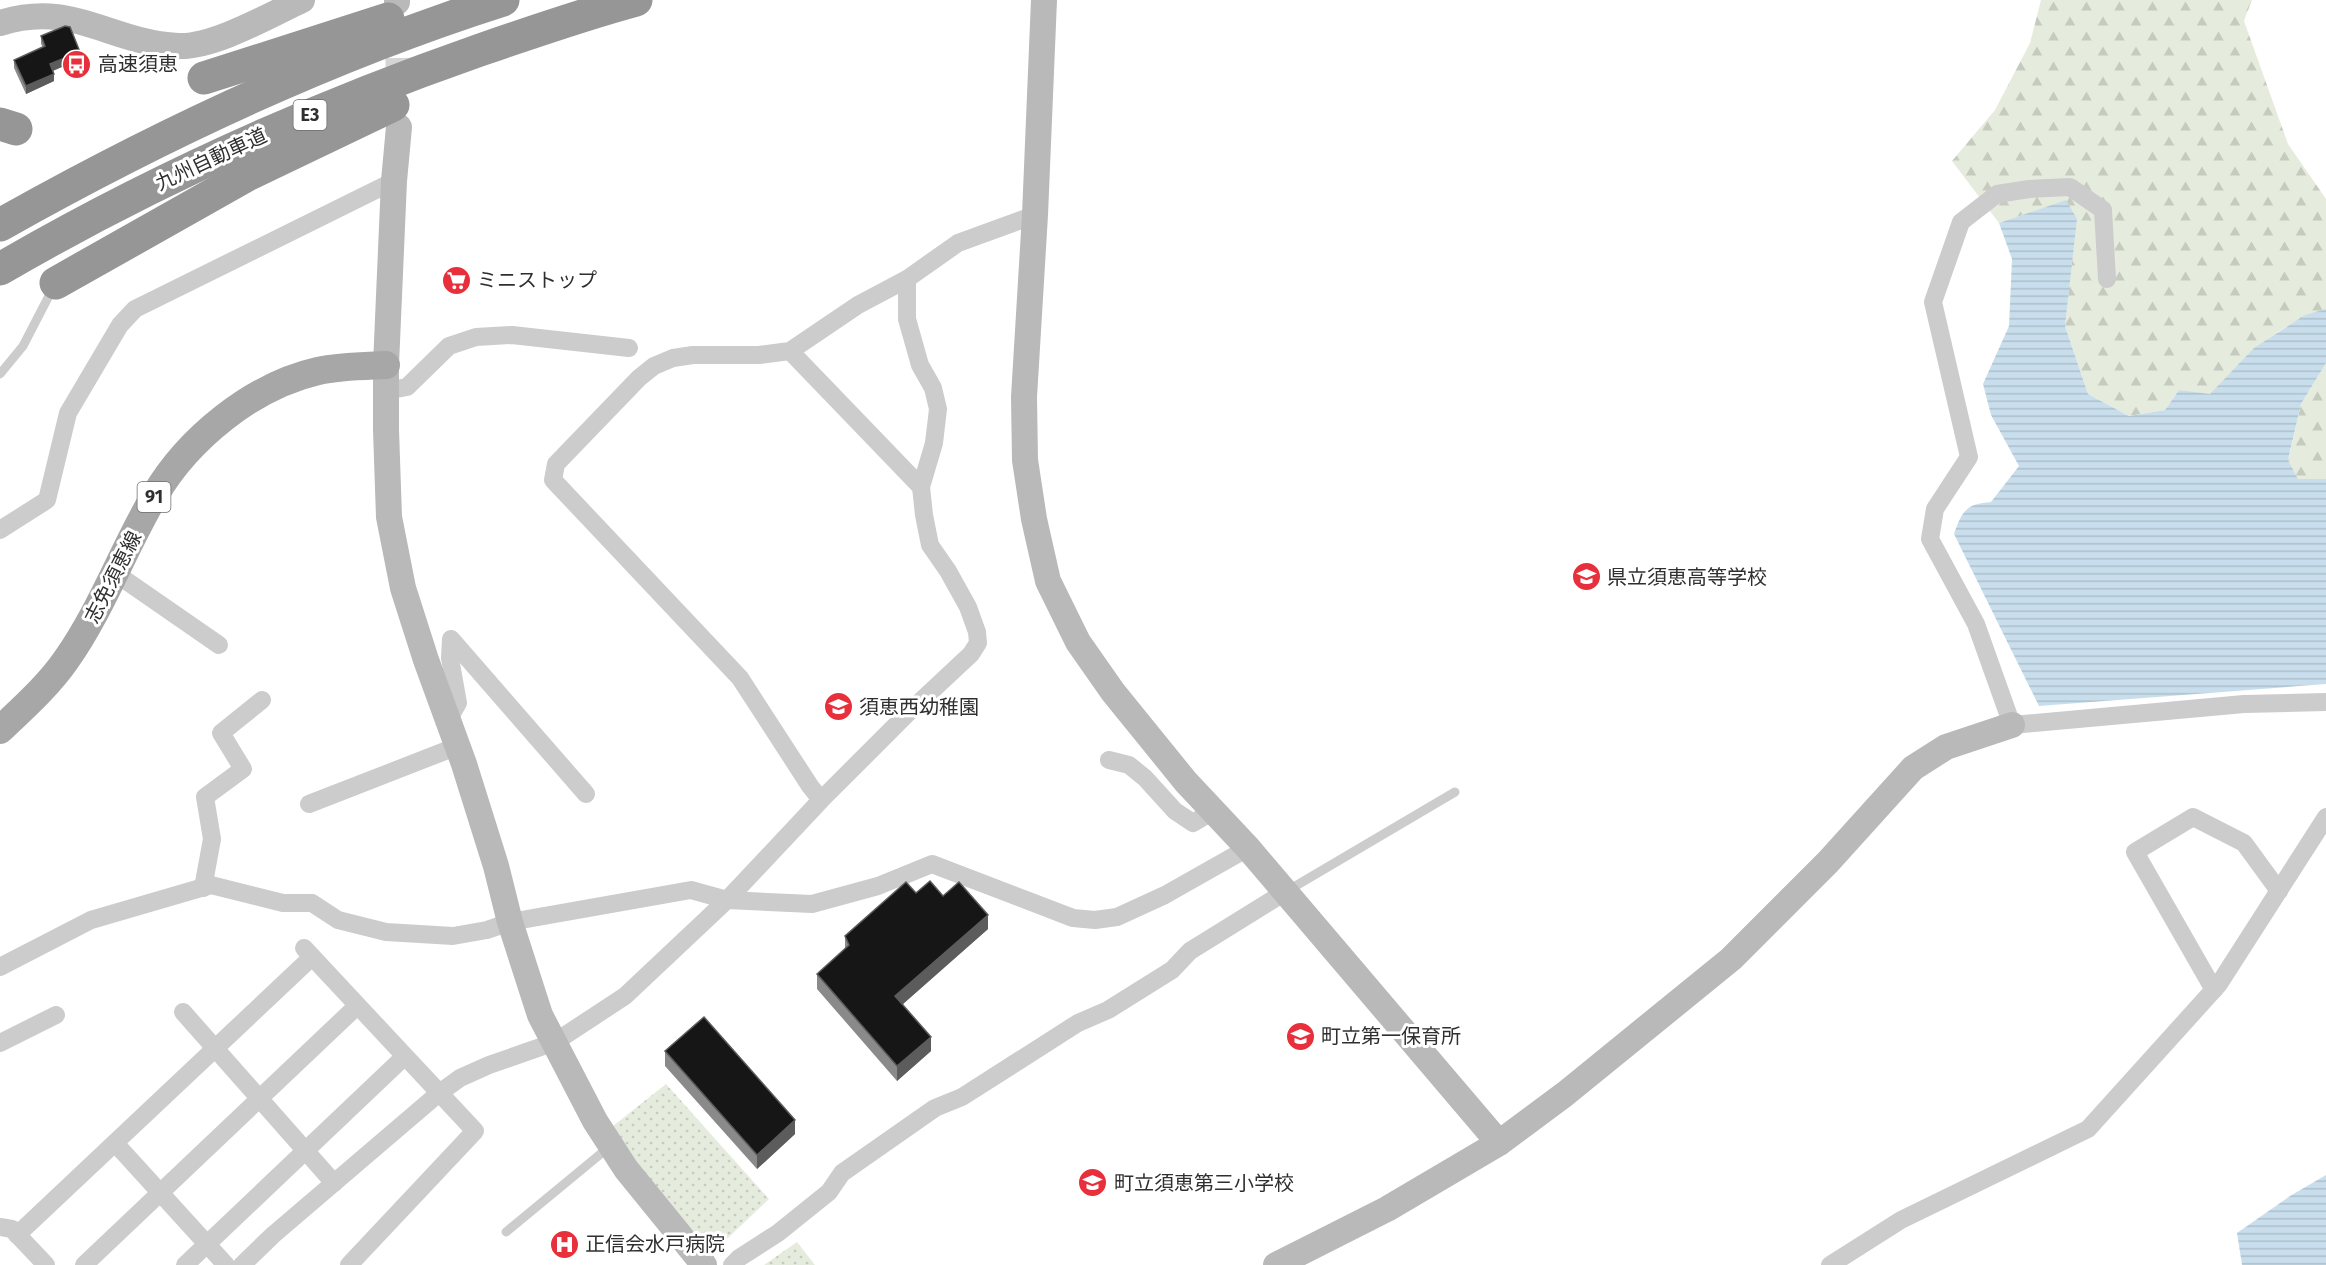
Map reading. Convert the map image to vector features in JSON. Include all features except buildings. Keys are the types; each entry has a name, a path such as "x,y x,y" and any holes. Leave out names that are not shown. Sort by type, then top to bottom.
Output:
{"highway":[{"path":"204,78 449,0"},
{"name":"九州自動車道","path":"0,225 164,139 258,96 347,57 503,0"},
{"name":"九州自動車道","path":"0,268 115,205 271,131 432,67 598,10 636,0"},
{"path":"56,283 249,174 360,119 546,38 660,0"}],"main road":[{"name":"志免須恵線","path":"0,730 26,706 65,662 87,628 154,496 179,459 202,436 254,398 284,382 318,371 386,378"}],"street":[{"path":"0,22 29,8 54,5 75,9 128,33 179,46 213,40 302,0"},
{"path":"1044,0 1035,215 1024,397 1025,460 1034,519 1048,581 1078,642 1113,692 1499,1143"},
{"path":"399,127 394,181 386,378 389,517 403,588 426,660 458,746 540,1015 610,1146 653,1205 704,1265"},
{"path":"0,530 47,500 68,413 120,325 135,309 394,181"},
{"path":"2012,725 1976,624 1930,539 1935,509 1969,457 1933,302 1960,222 1997,194 2029,189 2070,188 2103,210 2108,279"},
{"path":"821,800 740,678 554,480 556,465 639,378 654,366 673,358 693,355 759,355 790,351 858,305 907,279 958,243 1035,215"},
{"path":"242,1265 334,1183 460,1078 555,1042 625,996 727,900 821,800 971,654 978,643 977,632 968,607 930,545 921,487 934,443 938,409 933,388 920,365 907,320 907,279"},
{"path":"386,378 407,387 449,346 476,338 512,335 629,348"},
{"path":"790,351 921,487"},
{"path":"115,573 219,645"},
{"path":"448,720 458,704 450,658 451,639 586,794"},
{"path":"203,888 212,839 205,796 243,769 222,733 262,700"},
{"path":"1282,1263 1387,1209 1499,1143 1565,1094 1731,959 1828,862 1913,768 1946,747 2012,725 2244,704 2326,702"},
{"path":"309,804 458,746"},
{"path":"1109,760 1129,765 1145,778 1176,811 1193,823 1213,811"},
{"path":"1830,1265 1901,1220 2088,1129 2214,990 2326,817"},
{"path":"2214,990 2135,852 2193,818 2244,843 2279,891"},
{"path":"0,967 91,920 211,885 283,903 312,903 338,920 386,932 453,936 486,930 510,922 691,890 727,900 812,904 878,886 932,864 1073,918 1095,920 1117,917 1165,895 1248,848"},
{"path":"732,1265 739,1257 778,1233 829,1192 843,1173 935,1108 962,1097 1078,1023 1108,1010 1172,970 1190,951 1285,892"},
{"path":"17,1235 215,1048 308,952 438,1094 476,1131 349,1265"},
{"path":"84,1265 357,1006"},
{"path":"183,1012 334,1183"},
{"path":"0,1043 56,1015"},
{"path":"185,1265 404,1057"},
{"path":"115,1143 226,1265"},
{"path":"0,1227 12,1229 46,1265"}],"lane":[{"path":"0,374 23,346 56,283"},
{"path":"1285,892 1455,792"},
{"path":"506,1232 584,1165 610,1146"}],"green space":[{"path":"2041,0 2252,0 2244,21 2288,144 2326,199 2326,309 2276,333 2249,355 2210,395 2179,390 2165,410 2129,416 2088,394 2065,326 2076,219 2066,201 1999,223 1952,161 1995,110 2030,43"},
{"path":"2326,363 2326,479 2298,479 2288,461 2301,404"},
{"path":"666,1084 769,1199 713,1252 645,1177 622,1144 613,1126"},
{"path":"797,1242 815,1265 764,1265"}],"water":[{"path":"2066,200 2077,219 2065,326 2088,394 2129,416 2165,410 2179,390 2210,394 2254,348 2305,315 2326,309 2326,363 2301,404 2288,460 2298,479 2326,479 2326,684 2039,706 1954,534 1966,510 1991,502 2019,466 1991,415 1983,384 2009,326 2012,259 1999,223"},
{"path":"2326,1175 2326,1265 2242,1265 2237,1233 2290,1196"}],"tunnel":[{"path":"398,19 399,96"}],"place":[{"name":"高速須恵","path":"77,64"},
{"name":"ミニストップ","path":"456,280"},
{"name":"県立須恵高等学校","path":"1586,577"},
{"name":"須恵西幼稚園","path":"838,707"},
{"name":"町立第一保育所","path":"1300,1036"},
{"name":"町立須恵第三小学校","path":"1093,1183"},
{"name":"正信会水戸病院","path":"564,1244"}]}
